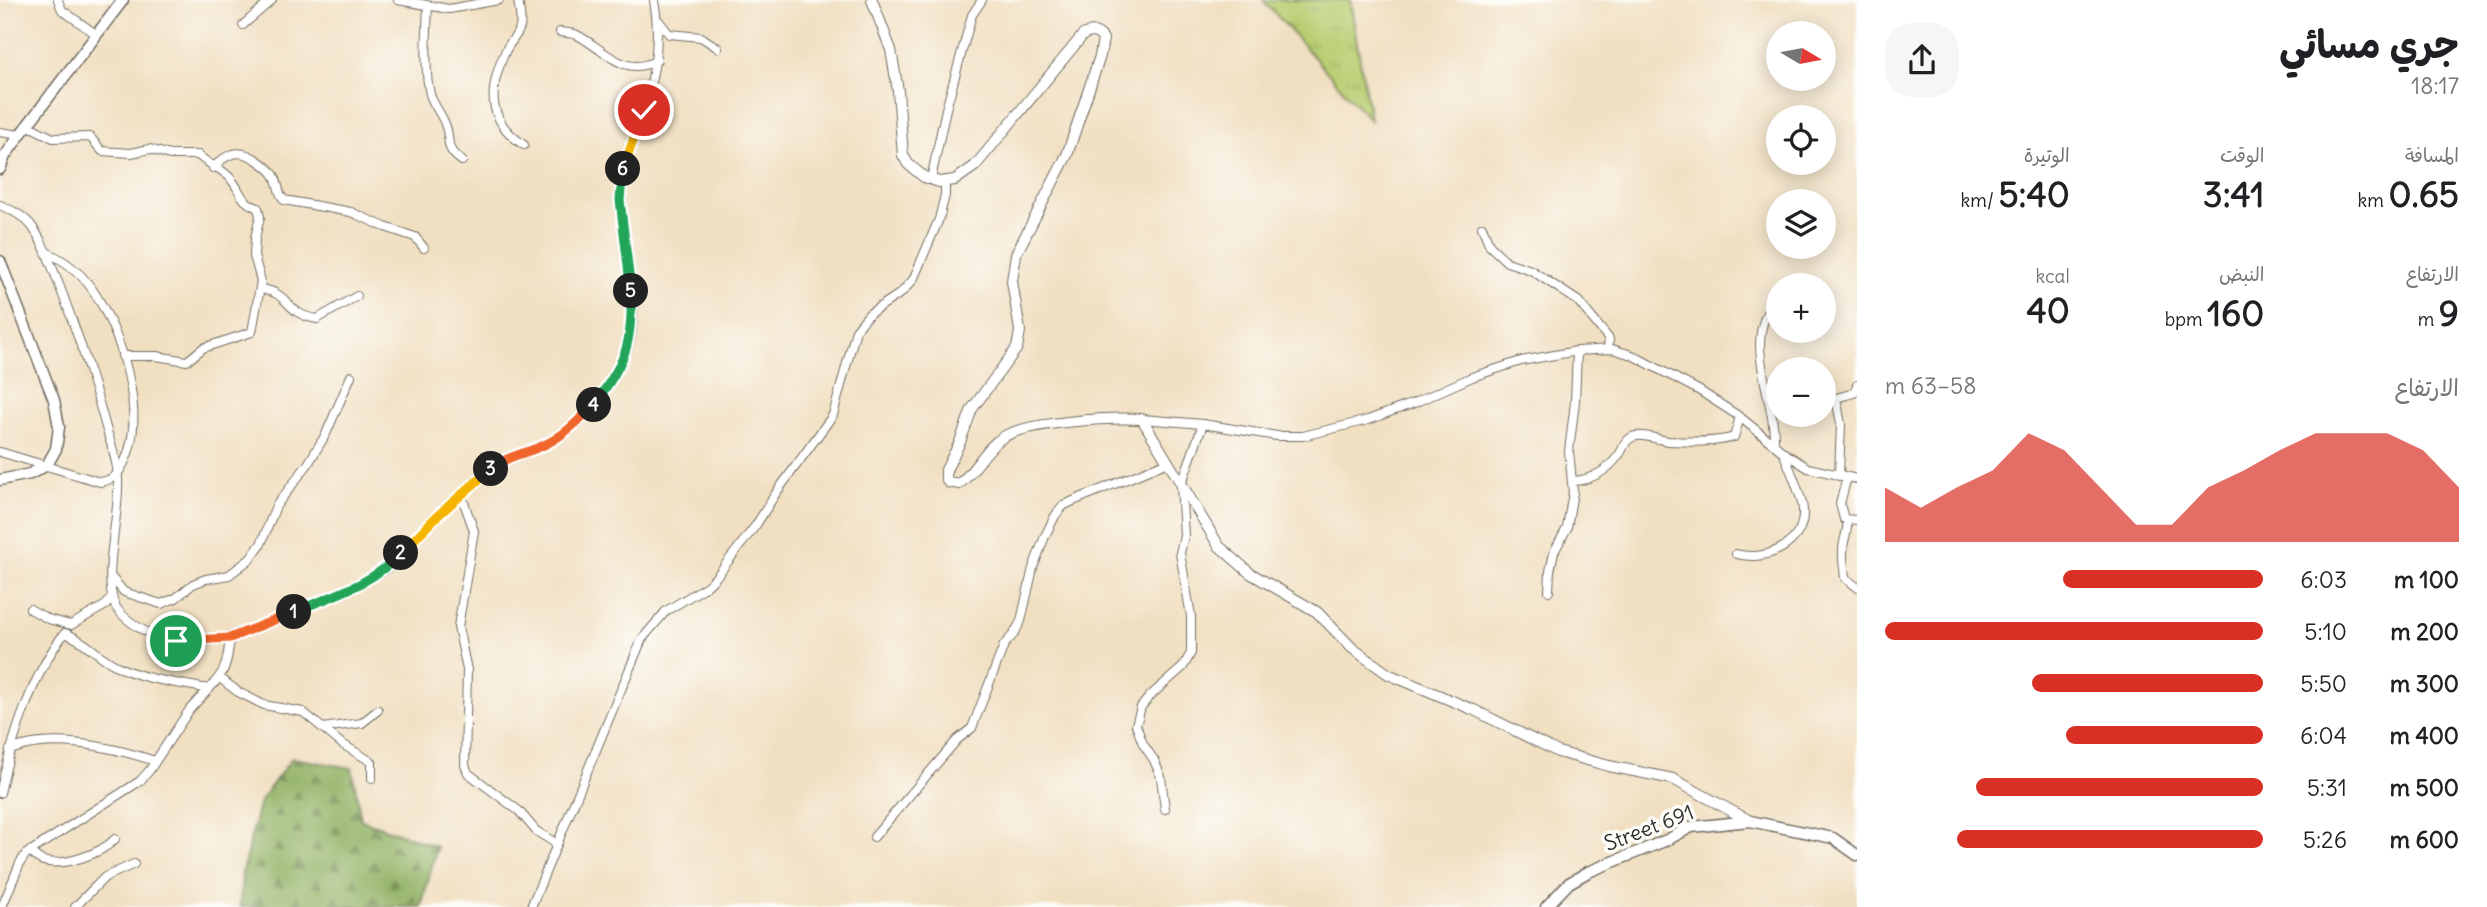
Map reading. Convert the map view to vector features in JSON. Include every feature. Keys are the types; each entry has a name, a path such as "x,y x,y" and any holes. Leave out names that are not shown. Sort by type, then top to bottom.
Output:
{"main road":[{"path":"0,169 5,156 23,130 123,0"},
{"path":"0,261 54,400 58,418 56,449 47,465 30,474 0,480"},
{"name":"Street 691","path":"1546,907 1569,883 1588,872 1668,840 1691,827 1750,821 1833,838 1857,855"}],"street":[{"path":"58,0 62,10 97,35"},
{"path":"243,25 272,0"},
{"path":"398,0 459,9 499,0"},
{"path":"518,0 520,29 506,51 496,84 494,110 507,131 524,145"},
{"path":"0,205 32,226 46,252 91,372 118,475 118,508 111,576 115,607 131,622 158,637 176,641 230,638 346,591 389,566 461,494 508,457 545,445 563,434 595,403 626,351 631,328 620,200 621,181 657,60 654,0"},
{"path":"872,0 888,37 893,59 903,155 915,171 931,179 955,180 975,166 1083,35 1094,32 1100,34 1104,45 1074,135 1057,176 1016,254 1012,281 1020,331 1017,348 972,409 946,470 946,478 951,484 959,484 966,479 993,445 1016,431 1096,420 1142,419 1203,424 1277,436 1303,436 1368,420 1414,404 1472,377 1521,361 1577,351 1608,349 1632,355 1700,391 1808,468 1857,479"},
{"path":"931,179 946,109 972,15 982,0"},
{"path":"428,6 427,80 430,96 446,125 451,154 462,161"},
{"path":"657,18 669,34 701,37 718,48"},
{"path":"560,32 576,35 599,52 633,66 646,66 657,60"},
{"path":"0,132 23,130 53,138 90,136 102,151 131,153 150,149 170,155 198,155 213,168 230,177 245,203 258,208 260,213 254,256 261,281 254,328 248,334 203,348 187,361 156,356 122,356"},
{"path":"213,168 223,158 241,152 258,161 275,176 278,192 284,200 351,212 415,237 424,248"},
{"path":"531,907 576,804 642,639 666,611 708,586 716,577 833,415 856,330 869,314 901,293 913,279 939,219 945,195 945,181"},
{"path":"1482,227 1490,246 1507,262 1531,270 1578,301 1609,339 1608,349"},
{"path":"0,452 100,482 109,481 118,475 130,452 133,433 132,398 122,356 106,312 92,288 70,265 46,252"},
{"path":"260,289 277,292 297,314 317,319 356,296"},
{"path":"1766,318 1759,340 1762,369 1774,423 1774,444"},
{"path":"1549,591 1554,552 1567,528 1573,492 1569,451 1577,351"},
{"path":"111,576 124,592 161,604 176,598 192,584 229,575 250,559 261,544 276,506 308,464 326,434 351,376"},
{"path":"1857,385 1854,393 1836,398 1841,424 1843,477 1840,504 1844,519 1847,520 1848,532 1843,555 1845,578 1857,587"},
{"path":"1573,481 1598,475 1614,461 1624,444 1632,437 1639,435 1667,440 1724,440 1734,437 1740,417"},
{"path":"1142,419 1219,545 1233,560 1266,583 1318,612 1352,648 1388,674 1474,710 1558,752 1673,779 1750,821"},
{"path":"1165,809 1161,777 1143,744 1136,724 1141,707 1183,667 1191,653 1191,616 1180,553 1184,536 1181,485 1203,424"},
{"path":"1736,554 1744,556 1773,553 1788,544 1802,524 1803,508 1783,452"},
{"path":"874,837 950,749 972,728 1004,645 1021,621 1032,568 1055,516 1063,506 1073,501 1168,462"},
{"path":"461,494 474,531 458,627 467,670 465,765 468,773 519,811 536,831 557,844"},
{"path":"1847,520 1857,520"},
{"path":"30,609 48,620 71,625 106,605 112,597"},
{"path":"0,793 10,750 41,672 65,633 77,637 117,666 152,677 209,688"},
{"path":"2,907 20,863 30,851 140,781 190,709 219,678 227,665 230,638"},
{"path":"219,678 238,692 264,705 299,710 342,744 372,762 372,778"},
{"path":"322,728 362,723 379,710"},
{"path":"10,750 55,743 74,744 134,754 155,761"},
{"path":"30,851 37,859 46,863 69,862 105,849 115,839"},
{"path":"75,907 105,877 134,864"}],"green space":[{"path":"1263,0 1350,0 1370,120"},
{"path":"292,758 352,768 361,820 437,847 421,907 240,907 242,873 260,801"}],"route":[{"path":"176,641 230,638 346,591 389,566 435,518 494,467 508,457 545,445 563,434 595,403 618,368 630,340 630,280 620,200 621,181 622,171 644,110"}]}
